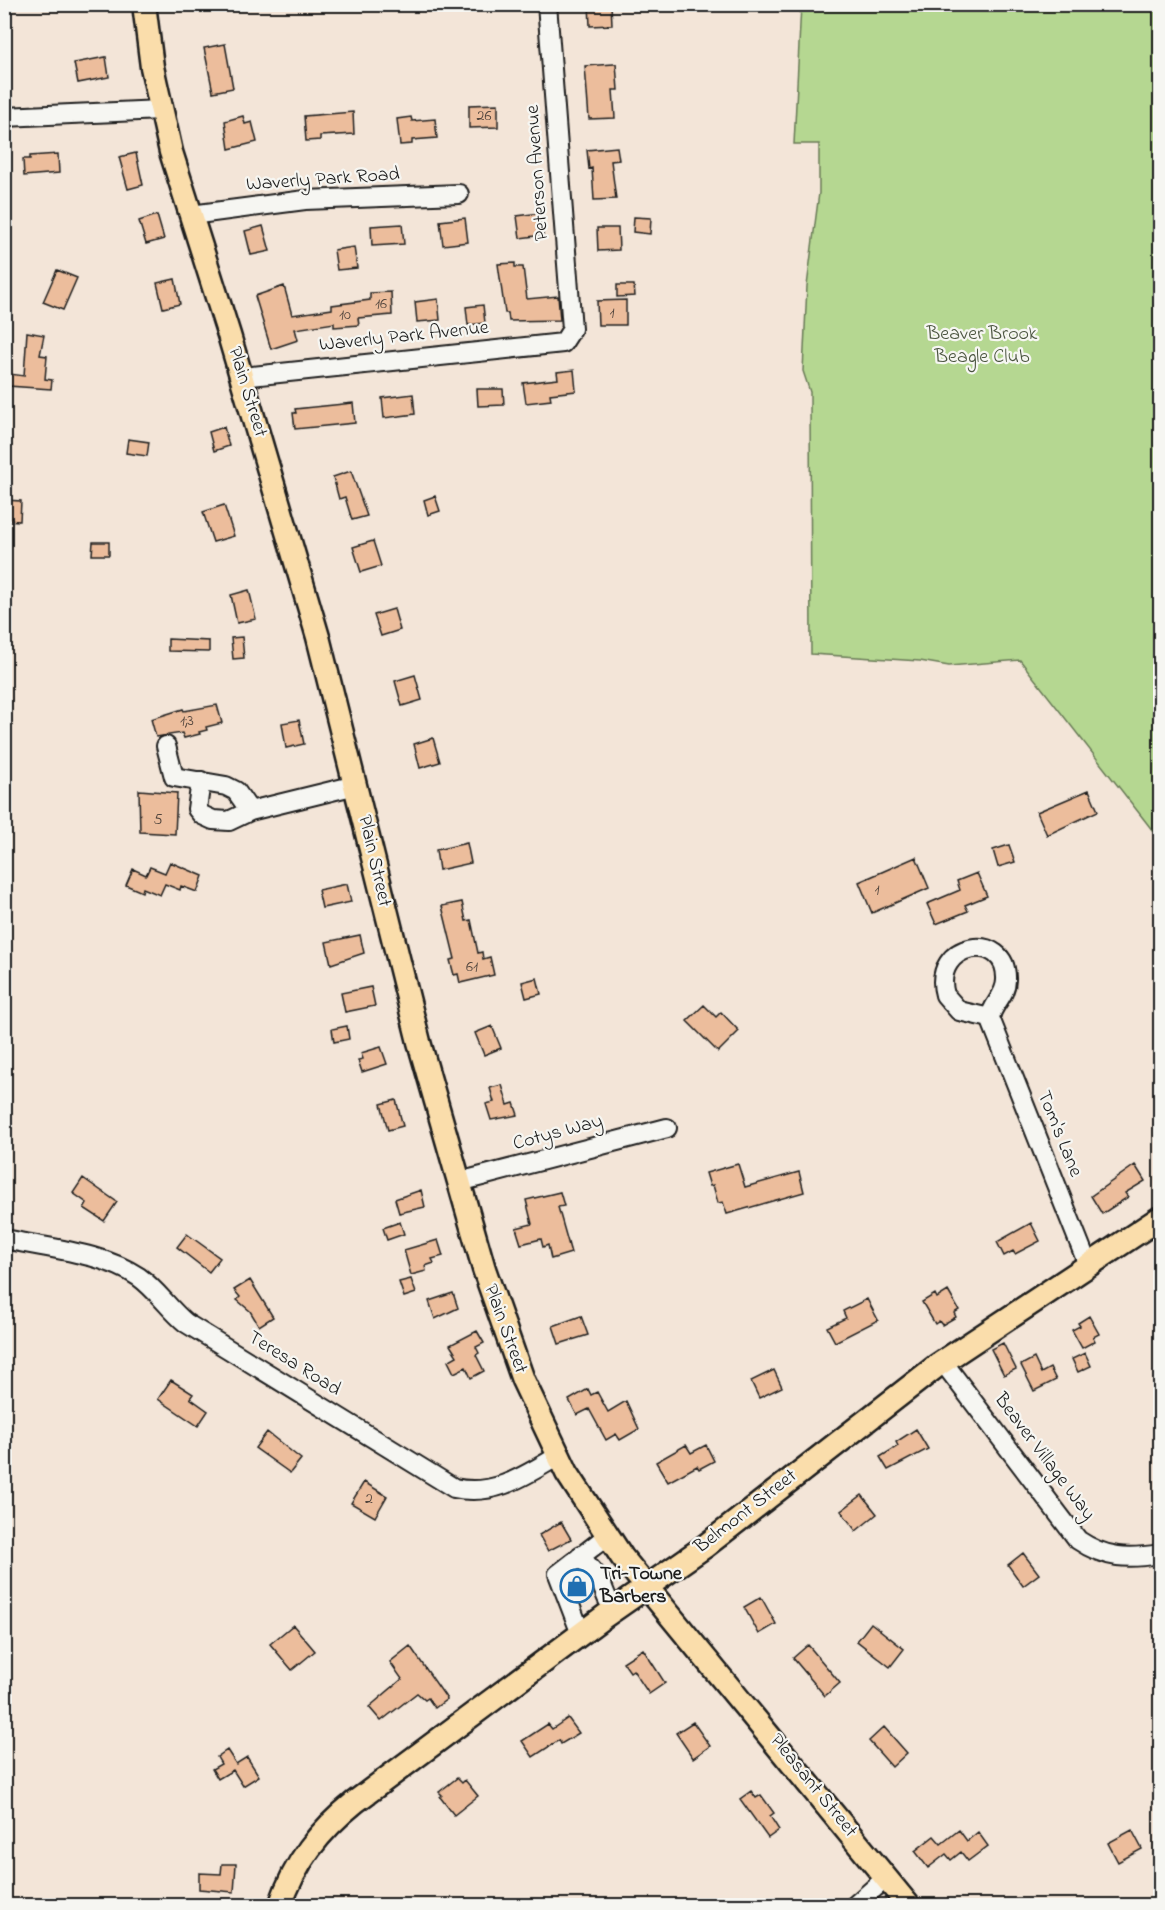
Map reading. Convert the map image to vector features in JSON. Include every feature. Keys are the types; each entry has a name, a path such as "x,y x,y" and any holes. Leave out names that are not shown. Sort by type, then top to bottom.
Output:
{"main road":[{"name":"Plain Street","path":"144,4 148,48 161,110 321,646 416,1031 503,1328 532,1403 558,1456 607,1536 646,1588 715,1668"},
{"name":"Belmont Street","path":"280,1905 299,1862 317,1836 335,1818 615,1609 704,1547 830,1447 943,1362 1161,1218"},
{"name":"Pleasant Street","path":"715,1668 909,1905"}],"street":[{"name":"Peterson Avenue","path":"548,4 572,329 569,337"},
{"path":"4,117 161,110"},
{"name":"Waverly Park Road","path":"192,215 305,200 459,194"},
{"name":"Waverly Park Avenue","path":"242,377 562,343 569,337"},
{"path":"166,746 174,777 201,781 236,791 250,811"},
{"path":"201,781 197,809 202,815 213,820 229,821 250,811 356,785"},
{"name":"Tom's Lane","path":"990,1018 1088,1265"},
{"name":"Cotys Way","path":"459,1182 668,1128"},
{"name":"Teresa Road","path":"7,1240 91,1258 124,1268 140,1278 186,1323 442,1484 479,1492 495,1489 519,1479 558,1456"},
{"name":"Beaver Village Way","path":"943,1362 1078,1540 1111,1557 1129,1558 1161,1554"},
{"path":"581,1634 558,1574 607,1536"},
{"path":"581,1555 586,1565 601,1582 606,1598 615,1609"},
{"path":"854,1905 886,1878"}],"green space":[{"name":"Beaver Brook Beagle Club","path":"801,5 1160,5 1160,840 1020,660 949,666 920,661 811,654 810,392 803,371 807,286 819,193 819,144 794,144"}],"building":[{"path":"589,4 611,4 612,25 590,26"},
{"path":"225,44 233,88 213,92 204,48"},
{"path":"106,57 109,77 78,83 74,63"},
{"path":"616,64 618,90 613,90 615,118 589,119 585,66"},
{"path":"498,104 498,127 469,128 469,105"},
{"path":"353,112 354,134 320,136 320,140 306,141 304,116"},
{"path":"243,116 245,124 252,122 257,142 229,149 225,121"},
{"path":"411,117 412,121 435,119 437,138 412,140 412,144 400,145 397,119"},
{"path":"617,147 619,160 611,161 616,199 594,200 592,168 589,169 587,150"},
{"path":"136,153 143,185 128,189 119,157"},
{"path":"58,154 59,173 24,176 23,159 30,159 30,156"},
{"path":"540,213 543,235 520,238 517,216"},
{"path":"157,215 164,239 146,244 139,221"},
{"path":"634,217 651,218 650,234 633,232"},
{"path":"465,218 468,242 443,245 440,221"},
{"path":"402,224 404,244 372,246 371,226"},
{"path":"263,226 270,251 251,255 245,231"},
{"path":"597,228 618,228 619,250 598,251"},
{"path":"354,247 357,268 337,270 334,250"},
{"path":"515,263 515,267 523,267 527,299 558,296 560,320 509,321 508,313 505,313 498,264"},
{"path":"57,270 77,278 63,310 43,302"},
{"path":"175,279 180,304 163,308 157,283"},
{"path":"617,285 634,285 635,296 617,297"},
{"path":"284,286 292,315 332,309 332,305 370,300 370,293 391,292 392,315 358,318 359,325 334,327 334,323 295,329 298,340 271,349 255,296"},
{"path":"438,299 440,320 417,322 415,302"},
{"path":"626,300 626,325 598,325 597,301"},
{"path":"483,305 485,323 468,325 466,307"},
{"path":"27,332 44,335 40,355 47,356 45,379 52,380 51,389 8,386 10,374 24,376"},
{"path":"574,370 576,391 550,394 551,400 526,403 523,383 558,379 557,372"},
{"path":"477,389 503,389 504,405 478,406"},
{"path":"413,394 415,414 384,418 382,398"},
{"path":"353,403 355,423 295,429 293,413 296,413 295,409"},
{"path":"224,427 229,446 214,451 209,432"},
{"path":"128,439 149,442 147,456 126,453"},
{"path":"351,471 367,516 352,520 345,497 339,499 333,477"},
{"path":"435,496 440,511 428,515 424,500"},
{"path":"4,500 21,501 20,521 4,520"},
{"path":"224,505 234,536 213,542 203,512"},
{"path":"373,541 381,566 361,572 353,547"},
{"path":"93,542 109,542 109,555 92,555"},
{"path":"249,590 256,619 237,623 231,595"},
{"path":"394,609 400,630 381,636 374,615"},
{"path":"242,637 244,658 233,659 231,638"},
{"path":"168,639 209,641 209,652 168,651"},
{"path":"415,675 422,700 402,706 395,681"},
{"path":"217,705 222,723 206,727 207,730 199,732 200,734 184,738 182,733 156,737 151,719 183,709 184,711"},
{"path":"299,720 304,744 286,748 282,723"},
{"path":"433,738 440,762 420,768 414,744"},
{"path":"139,790 177,793 175,834 140,832"},
{"path":"1089,790 1098,811 1047,835 1037,812"},
{"path":"467,843 471,863 439,870 436,850"},
{"path":"1009,845 1015,862 998,867 993,850"},
{"path":"916,857 929,888 872,913 859,882"},
{"path":"170,862 203,876 197,892 181,886 180,890 165,884 160,895 143,888 142,892 126,885 133,869 146,875 150,867 165,873"},
{"path":"977,873 987,896 965,905 968,911 936,924 927,904 960,890 957,881"},
{"path":"347,884 351,902 322,908 318,890"},
{"path":"462,902 466,921 471,920 478,953 482,952 483,959 490,957 494,975 460,983 458,974 454,975 450,960 455,959 442,906"},
{"path":"360,935 364,953 331,964 326,942"},
{"path":"537,978 541,994 526,998 522,982"},
{"path":"371,987 375,1006 345,1012 341,993"},
{"path":"704,1005 716,1017 721,1012 739,1031 718,1052 687,1021"},
{"path":"347,1026 349,1039 334,1042 332,1029"},
{"path":"492,1026 501,1048 484,1055 475,1033"},
{"path":"381,1047 387,1064 362,1072 358,1060 363,1059 361,1053"},
{"path":"502,1085 508,1105 514,1103 518,1115 491,1120 486,1104 494,1102 490,1088"},
{"path":"396,1100 403,1126 388,1130 381,1104"},
{"path":"738,1164 745,1187 799,1172 804,1192 727,1214 723,1202 718,1203 713,1185 710,1186 706,1173"},
{"path":"1135,1165 1145,1181 1125,1193 1128,1197 1102,1214 1091,1196"},
{"path":"83,1178 117,1202 104,1221 84,1208 87,1203 73,1193"},
{"path":"421,1190 425,1207 399,1213 395,1199"},
{"path":"560,1192 564,1206 558,1207 571,1253 551,1259 548,1245 543,1247 541,1239 521,1244 516,1228 532,1224 526,1200"},
{"path":"400,1222 404,1234 387,1240 383,1228"},
{"path":"1031,1223 1040,1241 1015,1254 1013,1251 1004,1256 997,1242"},
{"path":"187,1234 220,1258 209,1272 177,1247"},
{"path":"438,1240 443,1256 432,1259 434,1263 425,1266 426,1271 411,1275 404,1250"},
{"path":"411,1279 416,1293 404,1297 399,1282"},
{"path":"250,1280 273,1317 259,1326 250,1311 237,1300 240,1297 234,1290"},
{"path":"948,1291 959,1310 954,1313 956,1317 942,1325 939,1321 935,1324 922,1302 935,1294 937,1298"},
{"path":"453,1293 458,1308 435,1319 429,1301"},
{"path":"867,1299 878,1320 835,1342 827,1327 846,1318 843,1311"},
{"path":"581,1316 588,1335 559,1344 553,1326"},
{"path":"1089,1316 1099,1334 1093,1337 1095,1341 1082,1348 1072,1330 1080,1326 1078,1323"},
{"path":"477,1331 484,1343 476,1347 479,1353 476,1355 484,1371 471,1378 466,1367 454,1373 448,1361 457,1356 450,1345"},
{"path":"1003,1343 1016,1369 1004,1375 991,1349"},
{"path":"1085,1353 1091,1366 1078,1372 1072,1359"},
{"path":"1034,1358 1041,1373 1050,1368 1056,1380 1034,1391 1021,1365"},
{"path":"774,1370 782,1387 759,1398 751,1381"},
{"path":"171,1380 193,1394 190,1398 208,1411 198,1426 158,1399"},
{"path":"588,1389 591,1395 597,1392 608,1412 626,1401 639,1429 620,1440 616,1434 606,1440 589,1409 577,1415 569,1400"},
{"path":"916,1429 928,1449 888,1470 880,1457 898,1446 896,1442"},
{"path":"267,1432 301,1459 290,1473 255,1448"},
{"path":"686,1445 691,1453 706,1445 714,1461 699,1469 697,1466 668,1482 656,1462"},
{"path":"364,1482 387,1496 375,1517 351,1503"},
{"path":"862,1495 877,1514 856,1531 841,1511"},
{"path":"561,1522 571,1539 548,1551 539,1535"},
{"path":"1023,1553 1039,1574 1023,1586 1008,1565"},
{"path":"580,1574 590,1588 578,1595 572,1579"},
{"path":"761,1597 776,1624 759,1634 744,1607"},
{"path":"871,1623 904,1649 890,1667 857,1641"},
{"path":"293,1625 315,1651 292,1670 270,1644"},
{"path":"808,1645 840,1683 825,1696 793,1658"},
{"path":"410,1646 447,1699 435,1708 428,1698 425,1700 417,1693 381,1721 369,1707 402,1679 390,1662"},
{"path":"643,1649 665,1683 649,1694 633,1670 630,1672 623,1662"},
{"path":"568,1718 579,1733 561,1744 559,1740 533,1757 522,1741 548,1724 552,1729"},
{"path":"693,1722 710,1746 693,1758 676,1733"},
{"path":"884,1727 907,1753 892,1767 869,1741"},
{"path":"227,1750 236,1764 247,1757 259,1776 243,1786 233,1770 218,1779 212,1769 221,1764 217,1757"},
{"path":"457,1778 462,1783 465,1780 478,1796 454,1815 440,1797 442,1795 439,1792"},
{"path":"751,1791 756,1798 761,1795 774,1813 770,1816 779,1830 768,1838 740,1799"},
{"path":"959,1830 967,1841 978,1832 988,1846 968,1861 961,1852 951,1860 946,1854 928,1868 915,1851 934,1836 941,1844"},
{"path":"1132,1830 1142,1849 1118,1862 1108,1843"},
{"path":"222,1864 236,1864 234,1892 199,1889 199,1873 221,1874"}],"place":[{"name":"Tri-Towne Barbers","path":"577,1586"}]}
